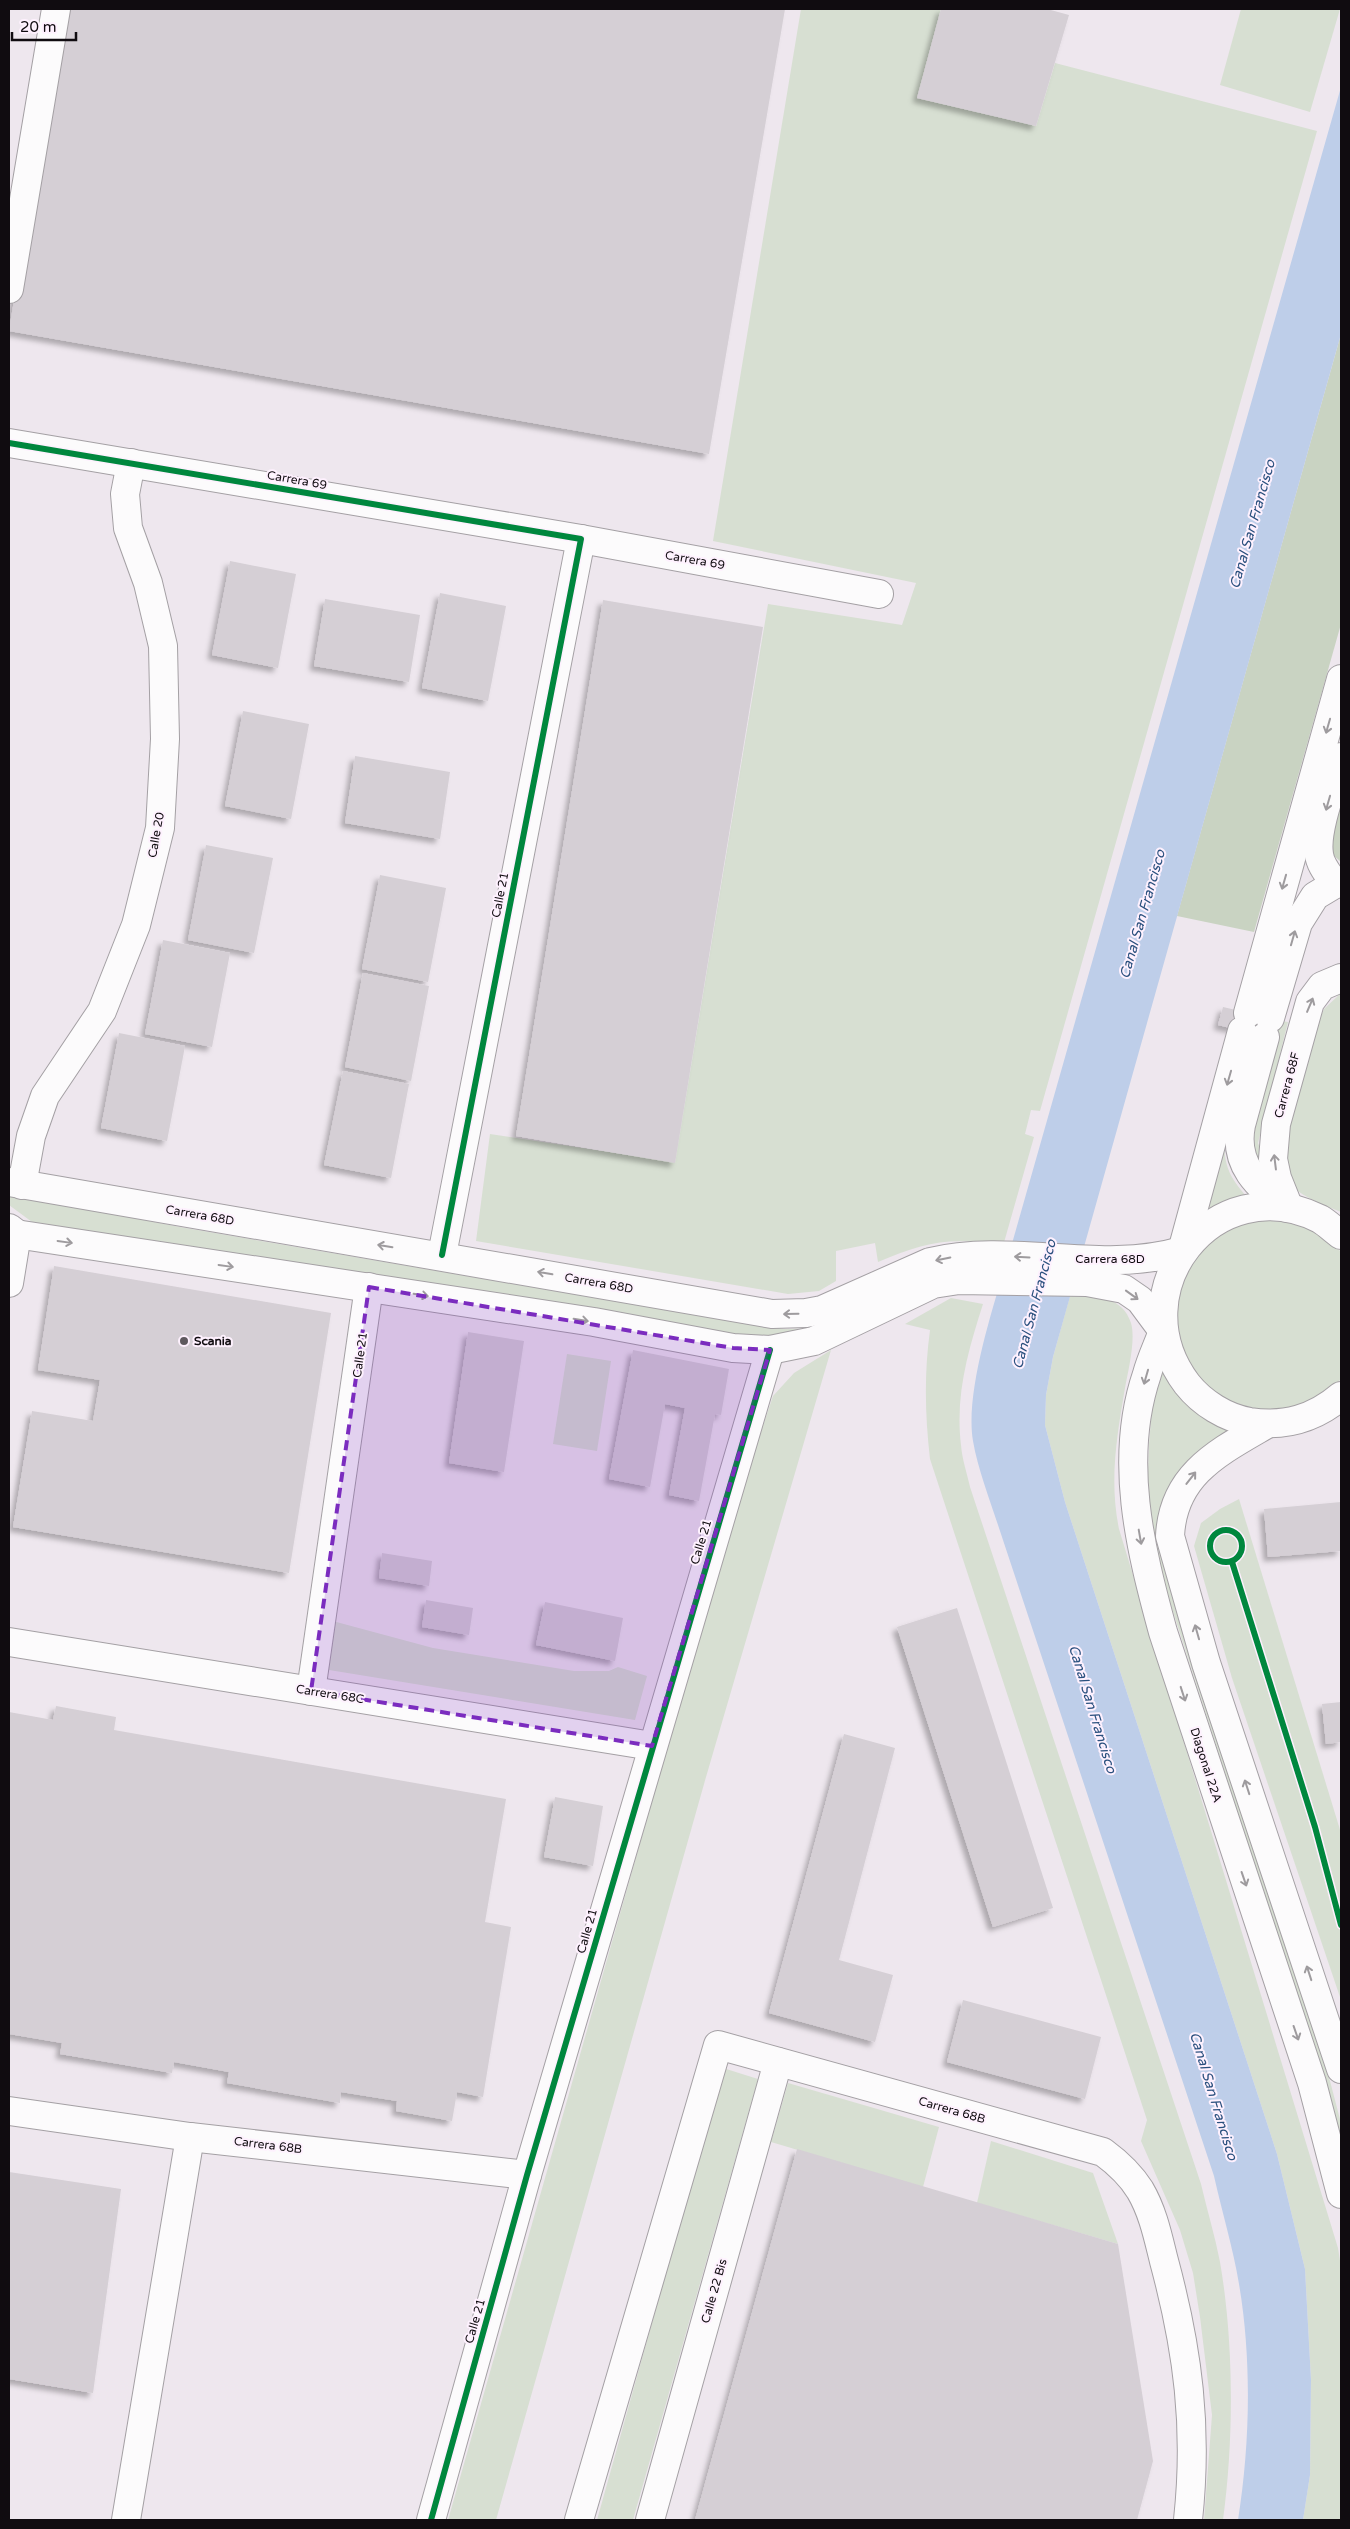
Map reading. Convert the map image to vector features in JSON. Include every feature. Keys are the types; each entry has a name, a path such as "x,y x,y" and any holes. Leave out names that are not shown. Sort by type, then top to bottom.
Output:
{"street":[{"path":"9,289 56,9"},
{"name":"Carrera 69","path":"9,442 581,539 879,594"},
{"name":"Calle 20","path":"15,1183 45,1096 102,1012 136,925 160,828 165,739 163,646 148,583 128,528 125,494 131,463"},
{"name":"Calle 21","path":"442,1255 581,539"},
{"path":"1341,679 1256,1025 1238,1136 1240,1153 1248,1170 1262,1189 1289,1208 1320,1220 1341,1235"},
{"path":"1341,760 1318,837 1319,855 1325,870 1338,885 1315,896 1298,923 1256,1025 1182,1251 1169,1276 1162,1303 1163,1331 1167,1350 1175,1368 1192,1391 1214,1409 1240,1420 1267,1424 1341,1418"},
{"name":"Carrera 68F","path":"1289,1208 1277,1178 1273,1159 1276,1124 1310,1002 1322,986 1341,978"},
{"name":"Carrera 68D","path":"15,1183 442,1255 772,1314 806,1313 822,1310 930,1262 949,1257 990,1267 1088,1272 1182,1251"},
{"path":"1182,1251 1199,1233 1233,1213 1257,1208 1289,1208"},
{"path":"9,1283 11,1232"},
{"name":"Carrera 68D","path":"11,1232 594,1322 733,1348 770,1350 814,1342 932,1284 990,1267"},
{"name":"Carrera 68D","path":"1088,1272 1132,1294 1163,1331"},
{"name":"Calle 21","path":"311,1691 370,1287"},
{"name":"Diagonal 22A","path":"1163,1331 1146,1375 1134,1442 1135,1512 1146,1571 1163,1632 1312,2083 1341,2194"},
{"name":"Calle 21","path":"431,2520 527,2175 770,1350"},
{"path":"1300,1420 1327,1408 1341,1396"},
{"path":"1267,1424 1216,1454 1188,1480 1179,1496 1171,1518 1170,1536 1206,1663 1341,2070"},
{"name":"Carrera 68C","path":"9,1642 652,1746"},
{"name":"Carrera 68B","path":"579,2520 718,2045 1103,2152 1122,2166 1140,2190 1153,2218 1180,2322 1190,2392 1192,2481 1188,2520"},
{"name":"Calle 22 Bis","path":"650,2520 778,2062"},
{"name":"Carrera 68B","path":"9,2112 190,2137 527,2175"},
{"path":"126,2520 190,2137"}],"highlighted area":[{"path":"369,1287 733,1348 770,1350 652,1746 311,1691"}],"shaded area":[{"path":"801,9 941,9 917,98 1036,126 1055,63 1317,131 1040,1111 1031,1110 1025,1134 1034,1137 1003,1246 953,1241 924,1246 878,1262 875,1243 836,1251 836,1281 819,1291 788,1294 476,1241 490,1134 675,1162 768,604 902,625 916,583 713,541"},
{"path":"1241,9 1340,9 1310,112 1220,85"},
{"path":"1341,993 1341,1212 1311,1199 1290,1184 1284,1162 1285,1143 1294,1100 1318,1022 1324,1009"},
{"path":"1275,1020 1288,1022 1258,1143 1270,1171 1255,1153 1251,1134 1254,1102"},
{"path":"1224,1143 1229,1172 1246,1196 1197,1218"},
{"path":"9,1194 180,1227 712,1318 785,1329 817,1328 761,1339 490,1292 32,1222 9,1205"},
{"path":"1257,1220 1281,1222 1303,1227 1323,1236 1341,1252 1341,1379 1306,1403 1270,1410 1236,1404 1208,1386 1186,1360 1175,1328 1177,1293 1194,1258 1218,1235 1235,1226"},
{"path":"1070,1296 1097,1297 1114,1302 1127,1314 1131,1323 1133,1338 1130,1364 1119,1423 1115,1458 1114,1476 1119,1529 1338,2248 1341,2267 1340,2520 1303,2520 1310,2475 1311,2380 1305,2269 1277,2154 1065,1502 1045,1425 1046,1395 1053,1357"},
{"path":"951,1298 983,1304 972,1339 961,1391 960,1427 963,1461 970,1487 1201,2184 1218,2252 1228,2325 1231,2391 1229,2457 1223,2520 1204,2520 1212,2415 1193,2273 1180,2230 1141,2141 1147,2120 930,1459 926,1394 930,1330 905,1324"},
{"path":"831,1350 706,1777 496,2520 448,2520 734,1512 773,1396 794,1373"},
{"path":"567,1354 611,1361 597,1451 553,1444"},
{"path":"1164,1367 1184,1396 1206,1419 1236,1430 1199,1450 1178,1474 1169,1499 1162,1558 1330,2081 1341,2123 1341,2143 1325,2083 1156,1559 1147,1495 1149,1444 1152,1407"},
{"path":"1239,1499 1341,1833 1341,2000 1232,1678 1194,1546 1201,1523 1220,1509"},
{"path":"329,1620 433,1648 574,1671 609,1671 618,1667 647,1676 635,1720 323,1669"},
{"path":"723,2068 758,2079 633,2520 597,2520"},
{"path":"788,2083 939,2127 923,2187 771,2142"},
{"path":"991,2141 1093,2173 1118,2244 977,2203"}],"green space":[{"path":"1341,334 1341,624 1254,932 1177,916"},
{"path":"1341,790 1341,862 1332,854 1329,833"}],"water":[{"name":"Canal San Francisco","path":"1341,87 1341,334 1053,1357 1046,1395 1045,1425 1065,1502 1277,2154 1305,2269 1311,2380 1310,2475 1303,2520 1238,2520 1245,2462 1248,2372 1243,2313 1231,2244 1214,2176 984,1485 973,1441 973,1395 991,1313"}],"building":[{"path":"62,9 785,9 709,454 9,331"},
{"path":"941,9 1047,9 1069,15 1036,126 917,98"},
{"path":"230,561 296,574 278,668 212,655"},
{"path":"440,593 506,606 488,701 422,688"},
{"path":"325,599 420,615 409,682 314,666"},
{"path":"603,600 763,627 675,1163 516,1136"},
{"path":"243,711 309,724 291,819 225,806"},
{"path":"355,756 450,772 440,839 345,823"},
{"path":"206,845 273,858 254,953 188,940"},
{"path":"380,875 446,888 428,982 362,969"},
{"path":"163,940 230,953 212,1047 145,1034"},
{"path":"363,973 429,986 411,1081 345,1067"},
{"path":"1223,1007 1270,1018 1271,1038 1218,1025"},
{"path":"119,1033 185,1046 167,1141 101,1128"},
{"path":"343,1071 409,1084 391,1178 324,1165"},
{"path":"54,1266 331,1313 289,1573 13,1527 32,1411 93,1421 100,1380 38,1370"},
{"path":"468,1332 524,1341 504,1472 449,1463"},
{"path":"633,1350 729,1369 721,1415 715,1414 699,1501 669,1495 685,1408 665,1404 650,1487 609,1479"},
{"path":"1341,1502 1341,1551 1268,1557 1264,1509"},
{"path":"382,1553 432,1561 429,1586 379,1578"},
{"path":"426,1600 473,1608 469,1635 422,1627"},
{"path":"545,1602 623,1618 615,1661 536,1645"},
{"path":"957,1608 1053,1908 993,1927 897,1627"},
{"path":"1341,1702 1341,1742 1326,1744 1322,1704"},
{"path":"56,1706 116,1717 114,1730 506,1799 485,1922 511,1927 483,2097 457,2092 452,2121 396,2111 397,2101 341,2092 340,2103 227,2083 229,2072 174,2062 172,2073 60,2054 62,2043 9,2034 9,1712 53,1720"},
{"path":"844,1734 895,1748 839,1960 893,1975 875,2042 769,2013"},
{"path":"555,1797 603,1806 593,1866 544,1857"},
{"path":"963,2000 1101,2037 1085,2099 947,2062"},
{"path":"797,2149 1118,2244 1153,2461 1137,2520 695,2520"},
{"path":"9,2172 121,2189 93,2393 9,2379"}],"cycle path":[{"path":"9,443 581,539 442,1255"},
{"path":"431,2520 527,2175 770,1350"},
{"path":"1226,1530 1238,1534 1242,1546 1238,1558 1226,1562 1214,1558 1210,1546 1214,1534 1226,1530"},
{"path":"1232,1562 1315,1827 1341,1925"}],"place":[{"name":"Scania","path":"184,1341"}]}
